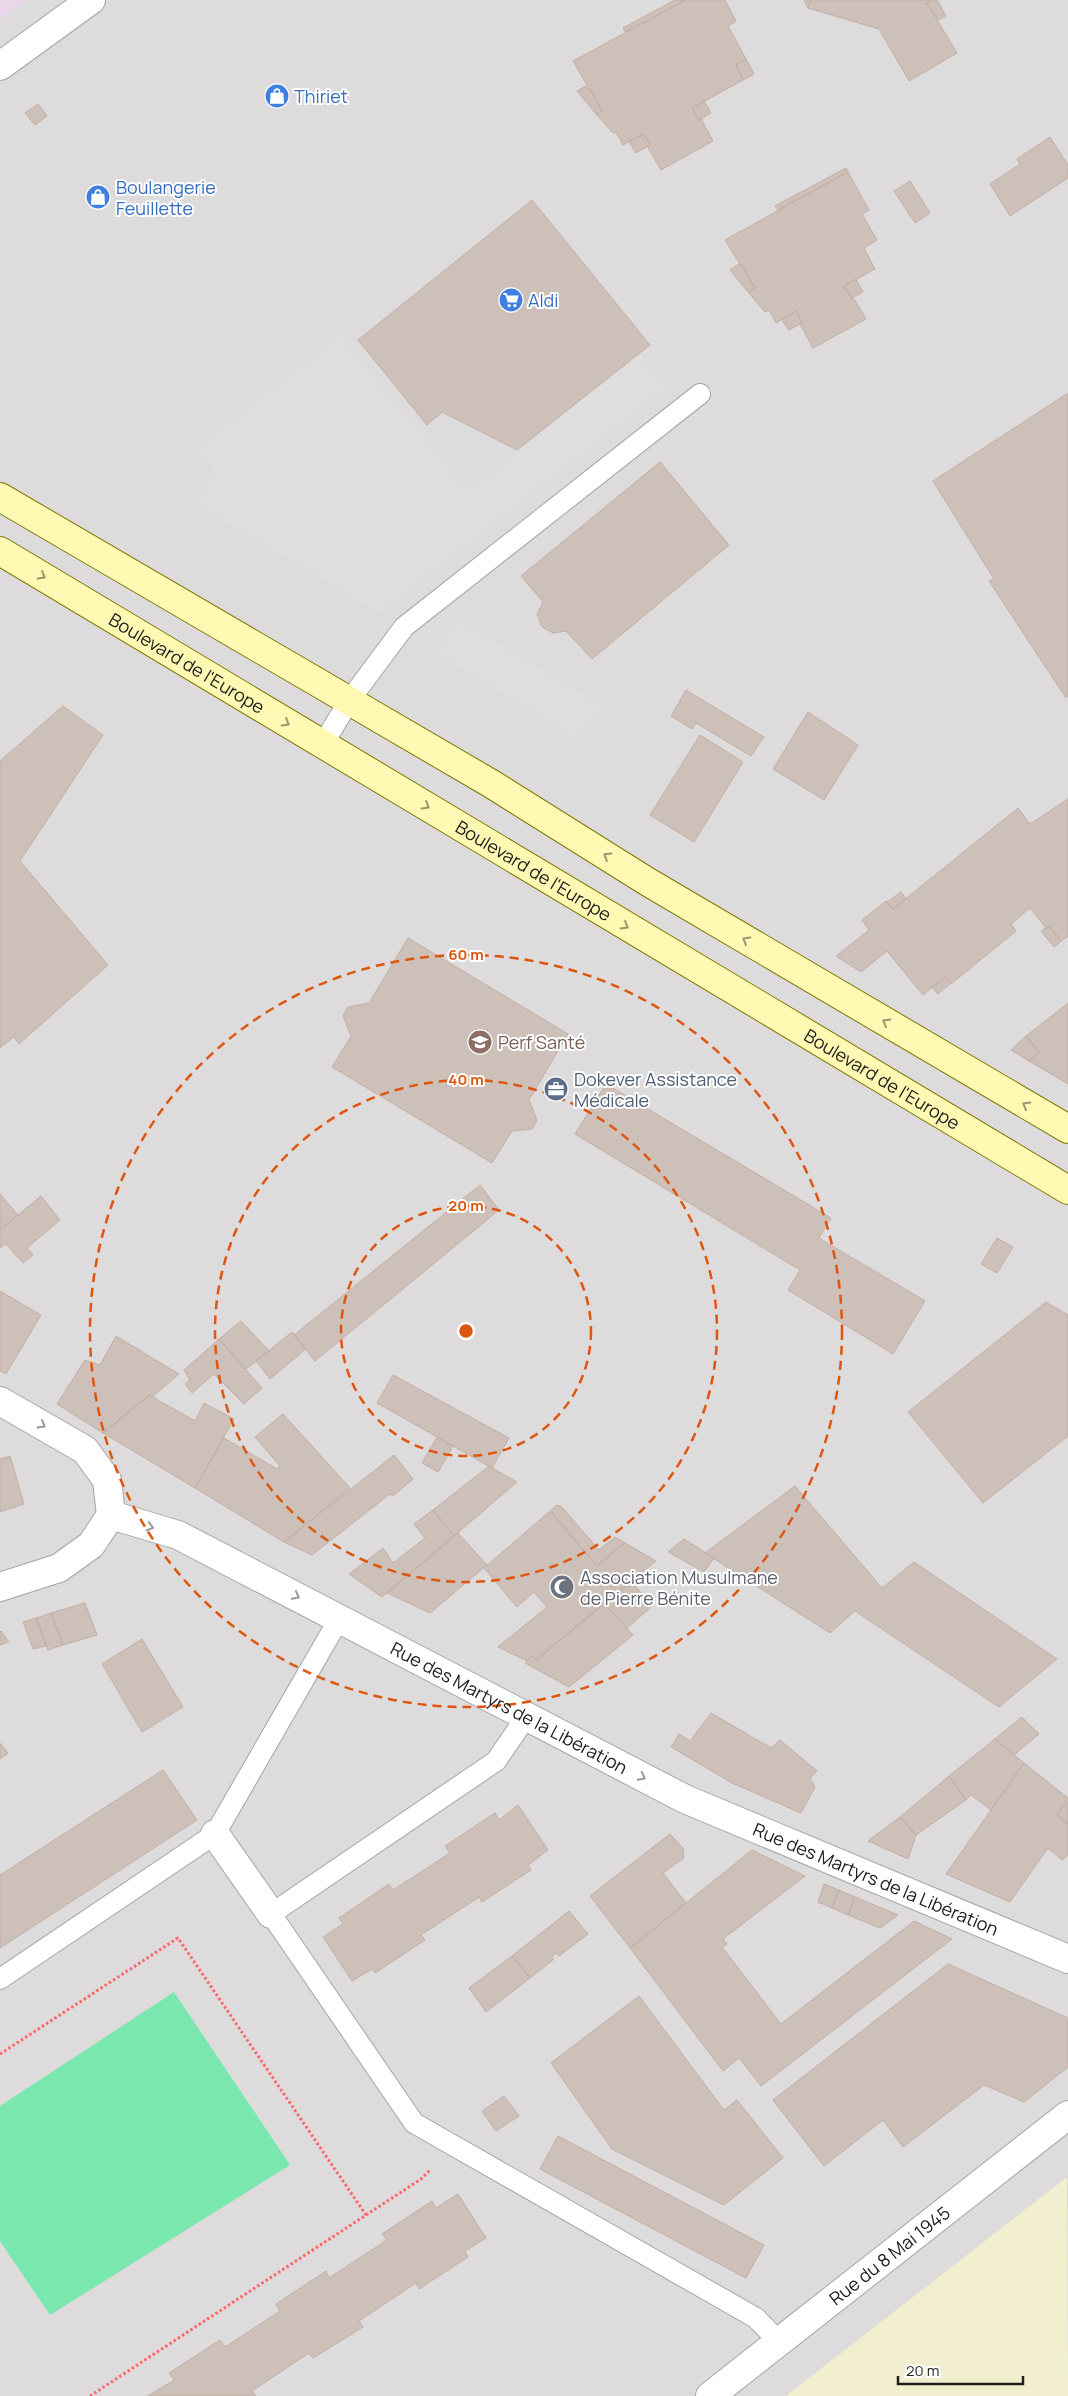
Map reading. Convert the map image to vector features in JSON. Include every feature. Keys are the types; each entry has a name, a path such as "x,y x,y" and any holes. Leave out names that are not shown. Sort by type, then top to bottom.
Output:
{"main road":[{"path":"0,498 490,784 648,882 1068,1129"},
{"name":"Boulevard de l'Europe","path":"0,551 1068,1190"}],"street":[{"path":"0,66 91,0"},
{"path":"0,1401 85,1450 107,1480 111,1516 91,1545 59,1568 0,1587"},
{"name":"Rue des Martyrs de la Libération","path":"111,1516 178,1535 685,1799 1068,1959"},
{"path":"215,1834 271,1914"},
{"name":"Rue du 8 Mai 1945","path":"710,2396 1068,2115"}],"lane":[{"path":"323,744 349,701 404,628 700,394"},
{"path":"0,1979 215,1834 339,1619"},
{"path":"526,1716 496,1761 271,1914 414,2123 756,2318 779,2342"}],"path":[{"path":"0,2054 178,1938 366,2215"},
{"path":"90,2396 421,2179 453,2146"}],"shaded area":[{"path":"0,0 26,0 0,19"},
{"path":"26,0 1068,0 1068,2396 0,2396 0,19"},
{"path":"341,335 469,492 639,353 667,388 380,613 196,505 213,470 196,448"},
{"path":"460,620 605,707 574,736 436,654"},
{"path":"1067,2177 1068,2396 786,2396"}],"green space":[{"path":"174,1992 290,2165 50,2315 0,2241 0,2106"}],"building":[{"path":"675,0 686,0 625,32 623,28"},
{"path":"686,0 725,0 736,21 728,26 746,59 736,65 743,80 692,108 699,120 701,119 713,141 661,170 647,146 650,145 644,134 623,145 616,132 613,133 596,114 602,111 573,61"},
{"path":"804,0 811,0 808,8"},
{"path":"811,0 932,0 927,3 957,53 909,81 879,29 808,8"},
{"path":"937,0 946,16 938,20 927,3"},
{"path":"746,59 754,74 743,80 736,65"},
{"path":"586,86 587,89 590,88 602,111 596,114 577,91"},
{"path":"704,101 711,113 699,120 692,108"},
{"path":"38,104 47,116 35,125 25,113"},
{"path":"644,134 650,145 636,153 629,141"},
{"path":"1050,137 1068,165 1068,178 1010,216 990,184 1020,164 1017,159"},
{"path":"846,168 848,172 778,210 775,206"},
{"path":"848,172 869,210 862,214 877,240 864,248 875,269 844,286 866,319 813,348 800,324 802,323 796,311 776,323 769,310 765,312 748,292 755,288 725,240"},
{"path":"910,181 930,213 915,223 894,191"},
{"name":"Aldi","path":"532,200 650,345 517,450 442,412 427,425 358,340"},
{"path":"739,264 742,265 755,288 748,292 730,270"},
{"path":"856,279 863,292 851,298 844,286"},
{"path":"796,311 802,323 789,330 782,320"},
{"path":"1068,393 1068,696 1066,698 989,581 994,579 933,481"},
{"path":"660,462 729,545 592,659 566,631 553,633 542,627 537,614 543,602 521,576"},
{"path":"686,690 764,737 751,756 696,723 692,729 671,716"},
{"path":"63,706 103,735 20,861 108,965 19,1044 14,1037 0,1048 0,761"},
{"path":"808,712 858,745 824,800 773,769"},
{"path":"700,735 743,762 694,842 650,815"},
{"path":"1068,799 1068,936 1061,941 1049,926 1047,929 1030,908 1011,924 1016,931 951,984 945,977 923,995 887,951 861,972 836,956 869,930 862,920 886,901 893,909 1018,808 1030,824"},
{"path":"901,892 906,899 893,909 887,902"},
{"path":"1049,926 1061,941 1054,947 1041,931"},
{"path":"408,938 568,1034 529,1100 537,1120 532,1129 512,1131 492,1163 332,1067 351,1036 343,1016 348,1007 369,1003"},
{"path":"945,977 951,983 938,994 932,987"},
{"path":"1068,1003 1068,1084 1029,1061 1039,1052 1026,1036"},
{"path":"1026,1036 1039,1052 1029,1061 1011,1050"},
{"path":"606,1084 831,1218 819,1238 925,1301 893,1354 788,1290 800,1270 575,1134"},
{"path":"480,1185 499,1210 315,1361 294,1335"},
{"path":"0,1194 18,1215 0,1230"},
{"path":"41,1196 60,1220 27,1248 33,1255 23,1263 6,1244 0,1248 0,1230"},
{"path":"997,1238 1013,1247 997,1273 981,1264"},
{"path":"0,1291 41,1315 6,1374 0,1371"},
{"path":"1046,1302 1068,1315 1068,1436 983,1503 908,1412"},
{"path":"241,1321 269,1351 246,1369 219,1339"},
{"path":"292,1332 306,1349 270,1379 256,1361"},
{"path":"116,1336 179,1374 152,1397 149,1395 103,1433 57,1404 85,1360 100,1365"},
{"path":"219,1339 262,1388 244,1404 214,1374 192,1393 185,1384 190,1380 184,1370"},
{"path":"393,1375 509,1438 492,1468 377,1403"},
{"path":"149,1395 195,1421 204,1403 234,1419 195,1488 103,1433"},
{"path":"283,1414 350,1488 284,1542 195,1488 224,1438 277,1469 280,1466 255,1437"},
{"path":"437,1437 453,1446 438,1472 422,1463"},
{"path":"394,1455 413,1479 393,1496 390,1494 312,1555 284,1542"},
{"path":"10,1456 24,1504 0,1512 0,1459"},
{"path":"489,1466 517,1482 454,1536 433,1510"},
{"path":"795,1486 882,1588 914,1562 1057,1659 999,1707 855,1611 830,1633 705,1553"},
{"path":"557,1505 562,1507 599,1550 615,1537 625,1543 597,1566 550,1511"},
{"path":"433,1510 454,1536 382,1597 349,1574 383,1548 393,1563 425,1538 414,1524"},
{"name":"Association Musulmane de Pierre Bénite","path":"550,1511 597,1566 625,1543 656,1561 536,1660 532,1656 527,1661 498,1647 547,1607 534,1592 517,1607 484,1568"},
{"path":"458,1533 487,1565 430,1613 387,1593"},
{"path":"684,1539 714,1558 704,1572 668,1552"},
{"path":"631,1581 652,1606 627,1628 604,1603"},
{"path":"85,1603 97,1635 63,1645 51,1613"},
{"path":"604,1603 633,1635 569,1687 525,1663 532,1656 536,1660"},
{"path":"51,1613 63,1645 48,1650 36,1618"},
{"path":"36,1618 46,1646 33,1649 23,1622"},
{"path":"0,1632 9,1642 0,1645"},
{"path":"142,1639 183,1707 142,1732 102,1664"},
{"path":"711,1713 771,1748 780,1740 817,1771 810,1778 815,1787 801,1813 732,1783 671,1747 679,1734 690,1741"},
{"path":"1022,1717 1039,1734 1014,1755 995,1739"},
{"path":"995,1739 1024,1763 991,1810 971,1795 966,1800 949,1776"},
{"path":"0,1743 8,1753 0,1759"},
{"path":"1024,1763 1068,1798 1057,1815 1068,1824 1068,1855 1062,1860 1048,1848 1010,1902 946,1874"},
{"path":"163,1770 197,1820 0,1948 0,1875"},
{"path":"949,1776 966,1800 916,1835 900,1817"},
{"path":"1068,1801 1068,1824 1057,1815"},
{"path":"518,1805 548,1850 528,1865 531,1870 482,1902 479,1897 421,1935 425,1940 375,1973 372,1969 352,1981 323,1937 343,1924 339,1918 389,1884 393,1890 450,1853 445,1846 495,1813 499,1820"},
{"path":"900,1817 916,1835 908,1859 868,1841"},
{"path":"670,1834 683,1848 684,1858 663,1873 686,1903 630,1948 590,1896"},
{"path":"752,1850 805,1876 723,1939 727,1944 722,1947 781,2024 914,1921 952,1939 761,2086 739,2058 723,2071 630,1948"},
{"path":"824,1884 839,1890 832,1908 818,1902"},
{"path":"839,1890 855,1897 848,1915 832,1908"},
{"path":"855,1897 898,1915 880,1928 848,1915"},
{"path":"569,1911 588,1934 559,1956 556,1953 552,1957 553,1960 530,1978 512,1956"},
{"path":"512,1956 530,1978 486,2012 469,1988"},
{"path":"948,1964 1068,2018 1068,2067 1024,2102 984,2085 903,2147 883,2120 824,2166 773,2100"},
{"path":"639,1996 724,2110 737,2100 783,2158 724,2205 612,2149 551,2063"},
{"path":"504,2096 519,2116 496,2131 482,2111"},
{"path":"558,2136 764,2245 746,2278 540,2169"},
{"path":"458,2194 486,2238 465,2251 468,2257 419,2289 416,2283 359,2321 363,2327 313,2358 309,2353 252,2391 256,2396 148,2396 174,2380 169,2373 220,2340 225,2347 280,2311 276,2304 326,2271 329,2278 387,2240 382,2234 432,2201 436,2208"}],"place":[{"name":"Thiriet","path":"277,96"},
{"name":"Boulangerie Feuillette","path":"98,197"},
{"name":"Aldi","path":"511,300"},
{"name":"Perf Santé","path":"480,1042"},
{"name":"Dokever Assistance Médicale","path":"556,1089"},
{"name":"Association Musulmane de Pierre Bénite","path":"562,1587"}]}
